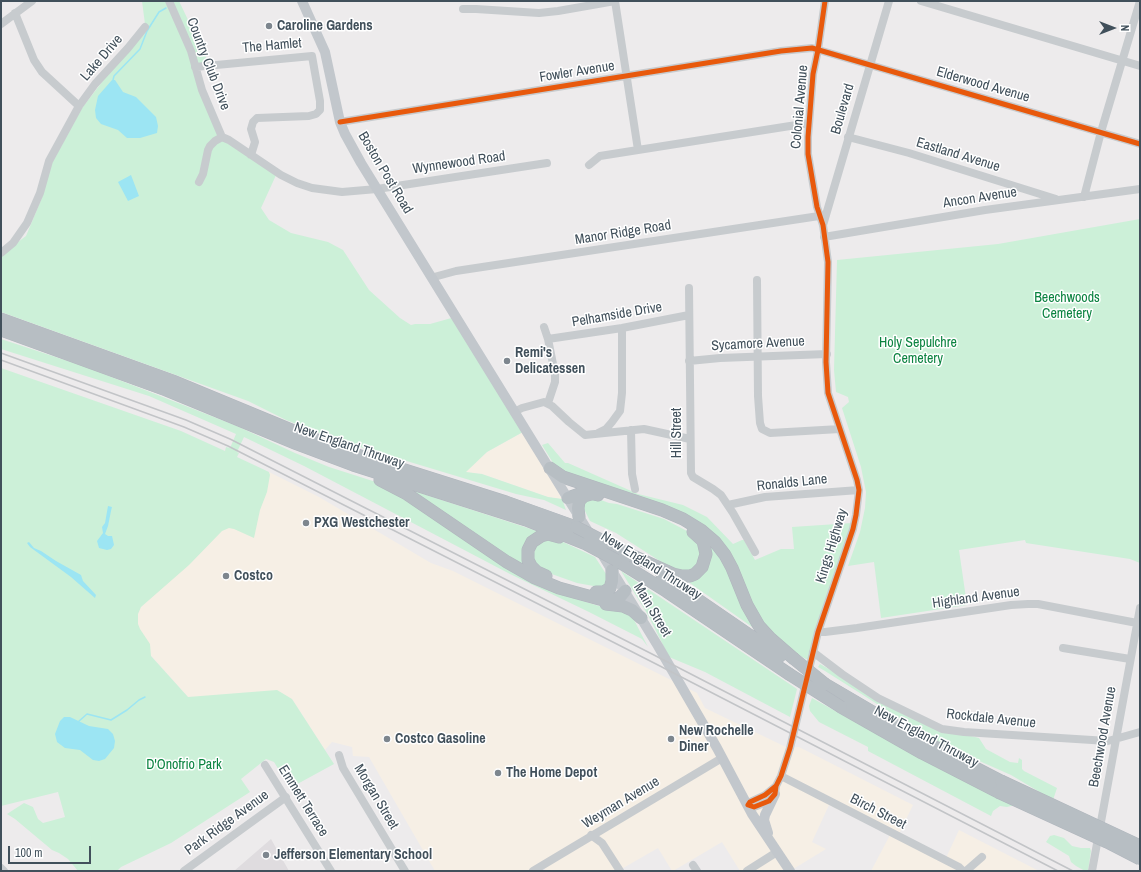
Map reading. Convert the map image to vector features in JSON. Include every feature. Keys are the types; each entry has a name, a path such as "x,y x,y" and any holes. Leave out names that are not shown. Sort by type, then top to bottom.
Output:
{"highway":[{"name":"New England Thruway","path":"1,319 167,379 233,412 264,425 506,502 577,522 605,542 617,560"},
{"name":"New England Thruway","path":"1,330 141,381 233,412"},
{"name":"New England Thruway","path":"264,425 297,444 372,471 526,520 584,543 617,560 666,591 825,684 842,701"},
{"path":"297,444 396,488 518,569 541,581 600,603 623,606 632,610 640,618"},
{"path":"550,468 563,477 680,525 700,538 705,547 706,554 704,563 699,571 690,576 682,576 617,560 610,588 604,592 596,592"},
{"path":"577,522 578,505 581,499 594,490"},
{"path":"566,495 594,490 668,512 693,525 708,536 729,562 747,606 759,626 791,665"},
{"path":"584,543 567,540 548,534 541,536 535,539 529,547 528,560 535,570 544,576 596,592 608,593 625,591"},
{"path":"571,592 609,601 619,597 625,591"},
{"name":"New England Thruway","path":"791,665 842,701 917,738 1000,787 1140,859"},
{"name":"New England Thruway","path":"1000,787 1140,846"}],"main road":[{"name":"Boston Post Road","path":"302,1 325,52 340,122 345,134 361,163 462,325"},
{"name":"Main Street","path":"462,325 566,495 577,522 617,560 625,591 640,618 770,843 790,871"},
{"path":"770,843 764,820 775,790"}],"street":[{"path":"1,24 32,1"},
{"name":"Country Club Drive","path":"168,1 191,51 202,90 222,137"},
{"path":"463,9 539,13 615,1 638,150"},
{"name":"Colonial Avenue","path":"825,1 813,74 808,148 809,166 819,216 823,225 828,262"},
{"name":"Boulevard","path":"823,225 869,64 889,1"},
{"path":"921,1 1140,66"},
{"path":"1084,197 1101,132 1140,1"},
{"path":"16,13 34,60 42,72 79,106"},
{"name":"Lake Drive","path":"1,252 13,243 26,223 38,199 53,153 79,106 95,84 145,28"},
{"name":"Fowler Avenue","path":"340,122 781,52 812,48 818,50"},
{"name":"Elderwood Avenue","path":"818,50 1140,144"},
{"name":"The Hamlet","path":"195,66 312,56 320,101 320,110 316,114 309,116 257,118 253,122 251,129 255,142 251,155"},
{"path":"589,165 600,156 809,123"},
{"path":"199,182 203,174 210,146 215,140 222,137"},
{"name":"Wynnewood Road","path":"222,137 229,140 280,175 297,183 312,188 342,192 377,189 547,163"},
{"name":"Eastland Avenue","path":"848,137 909,153 1059,199"},
{"name":"Ancon Avenue","path":"824,237 1059,199 1140,189"},
{"name":"Manor Ridge Road","path":"433,279 434,277 456,271 819,216"},
{"name":"Kings Highway","path":"748,805 754,807 769,801 781,776 790,748 818,632 853,529 856,515 859,490 857,480 828,393 826,362 828,262"},
{"path":"756,280 759,417 762,429 770,433 840,429"},
{"name":"Hill Street","path":"689,288 691,473 693,477 721,495 755,552"},
{"name":"Pelhamside Drive","path":"548,339 622,328 689,315"},
{"path":"544,327 555,374 555,382 548,403"},
{"path":"593,435 606,428 620,411 622,393 622,328"},
{"name":"Sycamore Avenue","path":"689,361 720,358 827,354"},
{"path":"514,412 540,403 548,403 579,431 586,435 644,429 690,439"},
{"path":"616,417 618,425 622,431"},
{"path":"631,430 632,474 635,488"},
{"name":"Ronalds Lane","path":"728,505 765,497 859,490"},
{"name":"Highland Avenue","path":"818,632 857,628 1011,605 1028,604 1038,604 1137,623"},
{"name":"Beechwood Avenue","path":"1092,871 1098,847 1115,740 1140,608"},
{"path":"1063,648 1130,659"},
{"name":"Rockdale Avenue","path":"813,652 842,674 878,698 942,729 959,732 1108,741 1140,732"},
{"name":"Morgan Street","path":"339,755 343,768 405,871"},
{"name":"Weyman Avenue","path":"533,871 543,869 591,836 722,758"},
{"name":"Emmett Terrace","path":"265,765 331,871"},
{"name":"Birch Street","path":"781,776 959,867 963,871"},
{"name":"Park Ridge Avenue","path":"184,871 286,797"},
{"path":"591,836 602,843 620,871"},
{"path":"747,871 777,852"},
{"path":"966,871 982,857"},
{"path":"1,868 4,871"}],"shaded area":[{"path":"523,432 562,499 548,497 482,474 465,472 487,452"},
{"path":"269,472 319,497 431,563 453,571 697,693 705,708 788,748 799,747 913,805 898,836 945,860 959,830 1039,871 871,871 890,835 829,805 812,842 826,849 790,871 740,871 722,842 673,871 658,848 618,871 546,871 542,865 531,871 435,871 369,757 353,756 352,747 332,742 325,750 292,699 188,697 128,630 132,616 247,500"},
{"name":"Jefferson Elementary School","path":"271,839 289,871 234,871"}],"green space":[{"path":"142,1 179,1 209,64 193,67 222,139 277,173 261,208 269,220 291,233 328,242 343,250 369,290 400,318 411,325 430,324 455,317 523,432 487,452 466,472 482,474 548,497 562,499 566,510 544,500 516,494 337,440 286,420 248,401 1,312 1,255 26,236 41,200 52,163 82,108 109,73 146,32"},
{"path":"1140,219 1140,563 1130,559 1026,543 1025,540 959,550 967,605 881,618 874,562 848,566 860,532 865,508 866,492 861,467 842,408 849,402 848,397 836,392 834,370 837,260 998,244"},
{"name":"D'Onofrio Park","path":"1,339 86,367 237,426 329,467 379,483 564,595 599,606 615,607 631,614 648,647 642,639 510,574 304,466 244,437 237,452 239,453 237,457 269,472 270,475 267,492 260,510 254,538 234,529 229,528 222,531 189,565 141,607 138,614 138,624 150,644 151,656 188,697 277,690 292,699 334,764 290,788 274,762 266,759 241,779 250,792 171,843 121,867 117,871 78,871 68,859 52,850 7,814 24,803 33,807 38,819 43,823 65,817 58,792 1,806 1,368 181,431 225,451 226,447 230,448 236,434 149,396 1,349"},
{"path":"548,443 565,463 638,494 683,505 707,517 733,544 744,540 755,560 781,549 794,549 792,527 852,523 808,659 781,646 761,623 717,538 558,471 542,445"},
{"path":"411,490 540,532 528,571"},
{"path":"593,497 664,519 687,531 698,540 701,553 699,564 692,571 682,573 663,563 616,533 590,521 582,505 583,501"},
{"path":"705,538 729,565 755,629 687,581 698,578"},
{"path":"550,539 561,541 595,557 608,577 604,586 599,587 577,583 546,572 535,563 533,557 536,546 540,540"},
{"path":"621,571 797,689 790,717 705,672 669,657 648,615"},
{"path":"820,664 929,726 979,738 986,749 1010,762 1018,763 1019,758 1022,760 1022,769 1024,771 1057,788 1053,800 1011,775 959,752 923,733 818,667"},
{"path":"812,698 938,768 1015,805 1007,807 1000,806 993,811 991,816 868,751 868,747 819,722 810,711 809,706"},
{"path":"1054,835 1064,838 1072,846 1090,848 1091,851 1088,871 1076,866 1071,862 1069,856 1046,842 1050,836"}],"water":[{"path":"112,80 115,80 123,92 136,97 156,117 158,126 157,133 140,138 127,138 118,130 101,124 96,118 95,110 98,96"},
{"path":"131,175 139,196 128,201 118,182"},
{"path":"108,506 112,507 105,534 112,536 114,545 111,549 107,550 99,548 97,541 103,533 102,527 105,523"},
{"path":"29,542 34,548 81,575 83,581 96,595 95,598 71,577 30,547 27,543"},
{"path":"64,717 70,717 89,726 108,729 113,734 115,741 114,748 105,759 99,761 93,760 80,750 65,748 57,742 55,734 60,721"}],"waterway":[{"path":"113,80 114,76 140,49 147,31 159,12 166,8"},
{"path":"78,722 87,714 111,720 145,697"}],"railway":[{"path":"1,353 186,420 230,439 1073,871"},
{"path":"1,360 184,427 228,446 1058,871"}],"cycle path":[{"path":"776,786 765,795 750,802 748,805 754,807 769,801 775,794 776,786 781,776 790,748 818,632 853,529 859,490 828,393 826,362 828,262 823,225 817,207 808,154 813,74 825,1"},
{"path":"340,122 781,51 812,48 1140,144"}],"place":[{"name":"Caroline Gardens","path":"269,26"},
{"name":"Remi's Delicatessen","path":"507,361"},
{"name":"PXG Westchester","path":"306,523"},
{"name":"Costco","path":"226,576"},
{"name":"Costco Gasoline","path":"387,739"},
{"name":"New Rochelle Diner","path":"671,739"},
{"name":"The Home Depot","path":"498,773"},
{"name":"Jefferson Elementary School","path":"266,855"}],"park label":[{"name":"Beechwoods Cemetery","path":"1067,306"},
{"name":"Holy Sepulchre Cemetery","path":"918,352"}]}
